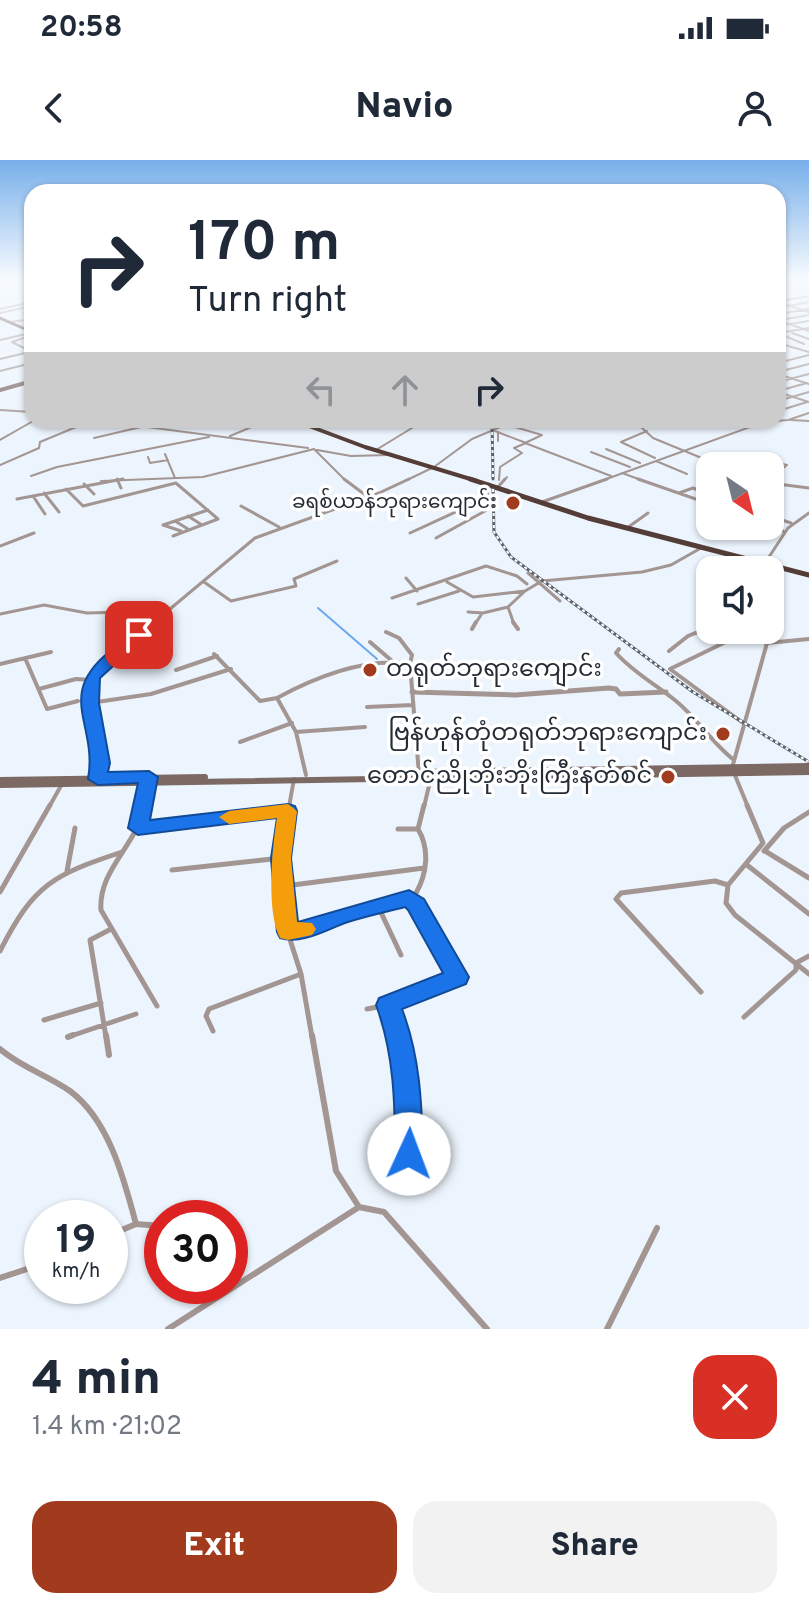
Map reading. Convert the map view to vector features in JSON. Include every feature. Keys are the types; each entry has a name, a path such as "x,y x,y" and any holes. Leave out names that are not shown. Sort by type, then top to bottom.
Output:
{"highway":[{"path":"317,428 390,455 627,528 739,556"},
{"path":"784,568 809,575"}],"main road":[{"path":"0,390 24,383"},
{"path":"147,780 733,767"},
{"path":"0,782 733,767 809,769"},
{"path":"0,782 62,784 97,781"}],"street":[{"path":"786,332 809,341 792,347"},
{"path":"0,340 24,335"},
{"path":"789,339 802,336"},
{"path":"24,337 12,342 24,348"},
{"path":"786,337 804,344"},
{"path":"786,346 809,352"},
{"path":"787,361 809,352"},
{"path":"0,359 24,354"},
{"path":"1,370 24,365"},
{"path":"786,371 809,366"},
{"path":"786,380 809,374"},
{"path":"786,376 808,383"},
{"path":"786,390 808,383"},
{"path":"786,399 809,392"},
{"path":"786,395 808,402"},
{"path":"786,409 808,402"},
{"path":"0,410 24,412"},
{"path":"788,420 809,413"},
{"path":"788,420 809,421"},
{"path":"0,440 24,426"},
{"path":"0,465 39,448 40,442 74,428"},
{"path":"94,438 136,428"},
{"path":"157,428 351,456 390,455"},
{"path":"228,437 250,428"},
{"path":"376,450 412,428"},
{"path":"97,781 100,763 90,703 92,680 97,670 255,538 368,497 434,467 461,445 498,428"},
{"path":"499,480 500,467 522,453 514,448 542,435 520,428"},
{"path":"642,428 653,438 696,455"},
{"path":"542,502 747,428"},
{"path":"493,430 611,476"},
{"path":"647,431 621,442 687,474"},
{"path":"498,432 498,441"},
{"path":"31,476 57,467 215,435"},
{"path":"65,488 81,506 314,449"},
{"path":"314,449 347,482 368,497"},
{"path":"606,449 643,464"},
{"path":"591,452 632,468"},
{"path":"165,454 175,481 218,519 173,536"},
{"path":"148,457 150,463 168,460"},
{"path":"620,472 696,499"},
{"path":"498,487 507,477"},
{"path":"17,499 117,478 175,481"},
{"path":"117,478 121,488"},
{"path":"84,484 94,494"},
{"path":"436,538 485,511 489,484"},
{"path":"784,484 809,488"},
{"path":"678,493 696,489"},
{"path":"44,493 59,512"},
{"path":"32,496 45,514"},
{"path":"410,533 486,498"},
{"path":"241,506 279,527"},
{"path":"186,530 163,526 208,510"},
{"path":"627,528 648,513"},
{"path":"784,530 809,513"},
{"path":"188,516 202,525"},
{"path":"175,521 186,530"},
{"path":"784,521 791,523"},
{"path":"0,546 34,533"},
{"path":"468,612 483,613 508,607 541,581 642,572 671,565 703,546"},
{"path":"202,582 231,601 296,586 294,579 337,561"},
{"path":"392,598 447,582 486,566 517,576 527,584"},
{"path":"528,573 541,581 560,601"},
{"path":"406,578 417,591"},
{"path":"447,582 473,597 525,591"},
{"path":"418,604 459,591"},
{"path":"0,614 44,605 87,613 127,612 157,620"},
{"path":"508,607 511,620 518,629"},
{"path":"472,629 483,613"},
{"path":"386,632 407,646 412,655 410,664 419,774"},
{"path":"669,651 696,633"},
{"path":"784,641 809,639"},
{"path":"370,642 392,661"},
{"path":"721,644 670,669 680,680 743,723"},
{"path":"733,767 767,644"},
{"path":"619,649 616,653 632,671 666,692 695,718 733,767 763,843 762,849"},
{"path":"0,664 51,652"},
{"path":"176,670 215,655 260,701 277,698 359,666 392,661 410,664"},
{"path":"25,658 47,709 78,701"},
{"path":"90,703 162,692 231,669"},
{"path":"39,689 76,679 92,680"},
{"path":"412,692 471,696 609,688 616,689 620,694 666,692"},
{"path":"277,698 296,732 306,775"},
{"path":"367,707 413,705"},
{"path":"240,742 292,723"},
{"path":"296,732 365,727"},
{"path":"288,932 409,898 421,886 427,847 418,829 431,776"},
{"path":"295,778 281,858 288,932 301,974 336,1171 359,1207"},
{"path":"147,780 138,828 98,899 111,929 157,1006"},
{"path":"0,892 62,784"},
{"path":"138,828 288,811"},
{"path":"809,812 784,828 728,885 726,903 735,915 809,974"},
{"path":"67,871 75,828"},
{"path":"398,829 418,829"},
{"path":"762,849 809,878"},
{"path":"0,951 34,892 47,880 122,852"},
{"path":"172,870 281,858"},
{"path":"747,865 809,914"},
{"path":"285,886 424,868"},
{"path":"701,992 616,899 621,893 715,881 728,885"},
{"path":"367,1009 388,1005 458,980 416,905 409,898"},
{"path":"378,906 401,955"},
{"path":"109,1055 90,940 111,929"},
{"path":"796,963 809,956"},
{"path":"744,1017 796,970 796,963"},
{"path":"213,1031 206,1016 209,1009 301,974"},
{"path":"44,1020 101,1003"},
{"path":"388,1005 409,1088 410,1133 406,1169"},
{"path":"68,1037 136,1014"},
{"path":"0,1049 20,1065 81,1100 112,1149 136,1224"},
{"path":"248,1278 359,1207 384,1212 487,1329"},
{"path":"128,1227 144,1225"},
{"path":"607,1329 657,1228"},
{"path":"0,1278 24,1270"},
{"path":"168,1329 207,1304"}],"waterway":[{"path":"318,608 377,659"}],"railway":[{"path":"492,428 493,479"},
{"path":"493,489 494,532 511,557 693,692 809,762"}],"slow traffic":[{"path":"229,817 288,811 281,858 286,927 288,932 304,929"}],"place":[{"name":"ခရစ်ယာန်ဘုရားကျောင်း","path":"513,503"},
{"name":"တရုတ်ဘုရားကျောင်း","path":"370,670"},
{"name":"ဗြန်ဟုန်တုံတရုတ်ဘုရားကျောင်း","path":"723,734"},
{"name":"တောင်ညိုဘိုးဘိုးကြီးနတ်စင်","path":"668,777"}],"route":[{"path":"139,635 97,670 92,678 90,703 100,763 98,779 149,777 138,828 288,811 281,858 288,932 409,898 458,977 458,980 388,1005 409,1088 409,1154"}]}
